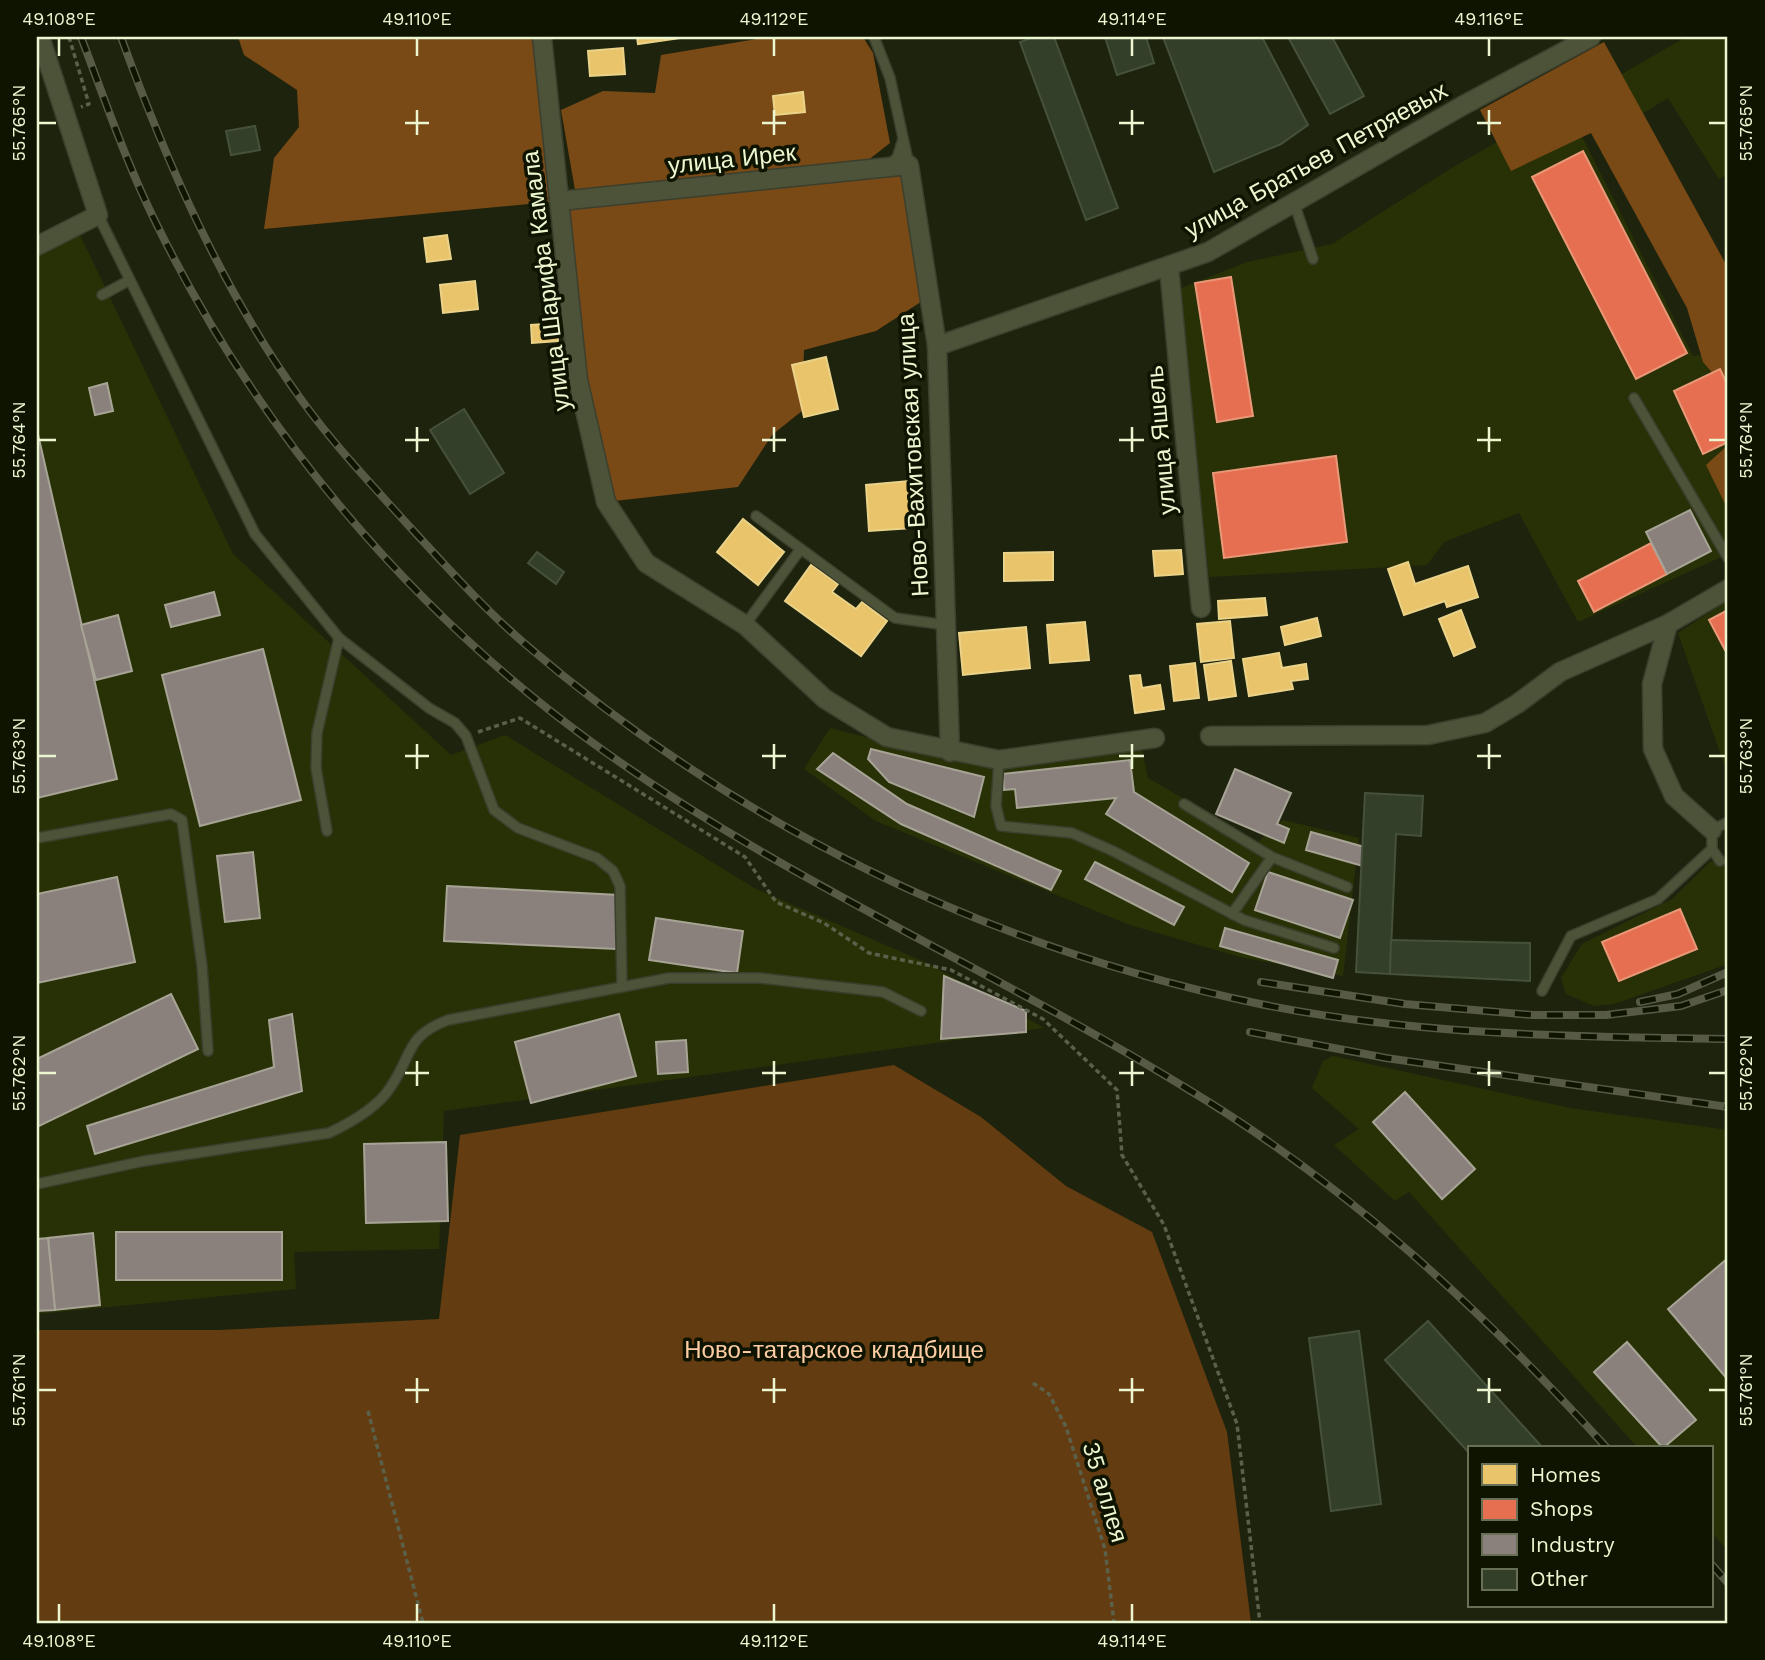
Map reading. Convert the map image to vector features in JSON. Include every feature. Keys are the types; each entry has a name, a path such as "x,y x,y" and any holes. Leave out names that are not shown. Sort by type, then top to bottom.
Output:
{"street":[{"path":"37,246 98,215 40,37"},
{"name":"улица Шарифа Камала","path":"542,37 578,380 606,502 646,563 745,625 825,699 887,737 999,760 1155,738"},
{"name":"улица Братьев Петряевых","path":"937,346 1208,252 1294,202 1404,132 1591,37"},
{"name":"улица Ирек","path":"561,201 909,165"},
{"name":"Ново-Вахитовская улица","path":"909,165 937,346 950,752"},
{"name":"улица Яшель","path":"1169,267 1201,608"},
{"path":"1210,736 1428,735 1485,723 1517,705 1560,671 1668,624 1728,589"},
{"path":"1668,624 1652,684 1653,749 1674,796 1720,826"}],"lane":[{"name":"Ново-Вахитовская улица","path":"874,37 890,78 909,165"},
{"path":"884,168 897,158 904,138"},
{"path":"1294,202 1313,259"},
{"path":"98,215 128,281 255,534 339,638 429,708 455,723 466,736 494,810 518,828 597,858 613,872 620,886 622,988"},
{"path":"102,295 128,281"},
{"path":"1634,398 1728,558"},
{"path":"756,516 800,551 895,618 946,625"},
{"path":"745,625 800,551"},
{"path":"327,831 316,768 317,733 339,638"},
{"path":"999,760 996,806 1000,826 1072,832 1113,850 1232,914 1334,948"},
{"path":"1184,804 1272,857 1347,887"},
{"path":"37,838 171,814 182,820 202,966 208,1051"},
{"path":"1542,991 1572,936 1658,899 1712,849 1720,826"},
{"path":"1712,849 1720,861"},
{"path":"1232,914 1272,857"},
{"path":"37,1184 144,1161 329,1133 351,1122 390,1090 408,1052 425,1029 448,1020 669,978 760,978 883,992 921,1011"}],"path":[{"path":"69,37 89,104"},
{"path":"466,736 520,718 745,857 776,902 824,923 869,953 951,970 1043,1019 1117,1090 1122,1155 1164,1224 1237,1424 1260,1623"},
{"name":"35 аллея","path":"1033,1383 1049,1394 1066,1427 1105,1549 1114,1623"},
{"path":"368,1411 423,1623"}],"shaded area":[{"path":"238,37 542,37 560,200 909,165 930,296 876,331 804,350 802,411 772,435 738,487 606,502 560,201 264,229 274,158 299,127 297,90 244,55"},
{"path":"768,37 863,37 873,53 890,143 867,161 575,190 561,110 603,91 655,93 661,55"},
{"path":"1686,37 1728,37 1728,174 1719,179 1668,98 1627,123 1603,85"},
{"path":"1604,42 1728,268 1728,391 1703,362 1687,308 1591,133 1511,171 1480,110"},
{"path":"1565,103 1693,356 1717,353 1728,374 1728,554 1578,622 1519,513 1444,542 1427,565 1209,577 1179,289 1247,262 1332,244 1450,169"},
{"path":"80,235 233,554 451,755 505,735 756,889 927,963 1044,1028 444,1111 439,1249 294,1252 296,1289 37,1314 37,246"},
{"path":"1728,445 1728,510 1706,465"},
{"path":"1728,600 1728,775 1678,633"},
{"path":"830,728 982,767 1003,768 1142,749 1148,778 1258,842 1283,820 1359,838 1343,976 1240,957 1130,925 876,821 804,769"},
{"path":"1728,852 1728,964 1614,1004 1594,1006 1566,994 1561,978 1582,944 1672,899 1710,862 1720,861"},
{"path":"1333,1056 1570,1108 1728,1130 1728,1551 1712,1532 1712,1446 1636,1446 1409,1192 1395,1201 1334,1145 1359,1129 1312,1088 1323,1061"}],"green space":[{"name":"Ново-татарское кладбище","path":"894,1065 981,1117 1066,1186 1152,1232 1227,1432 1251,1623 37,1623 37,1330 219,1330 439,1319 460,1135"}],"building: Homes":[{"path":"637,37 687,37 638,44"},
{"path":"623,48 625,74 590,76 588,51"},
{"path":"803,92 805,112 775,115 773,96"},
{"path":"447,235 451,259 427,262 424,238"},
{"path":"475,281 478,309 443,313 440,285"},
{"path":"557,323 558,341 532,343 531,325"},
{"path":"826,357 838,409 804,417 792,365"},
{"path":"909,481 912,528 869,531 866,485"},
{"path":"743,519 784,552 758,585 717,552"},
{"path":"1181,550 1183,574 1155,576 1153,551"},
{"path":"1053,552 1053,580 1004,581 1004,553"},
{"path":"1408,562 1415,584 1468,566 1478,597 1447,607 1445,601 1404,615 1388,569"},
{"path":"811,565 838,584 832,592 856,609 862,602 887,621 861,656 785,601"},
{"path":"1265,598 1267,615 1219,619 1218,601"},
{"path":"1461,610 1475,647 1454,656 1439,619"},
{"path":"1317,618 1321,636 1285,645 1281,627"},
{"path":"1230,621 1234,658 1201,662 1197,624"},
{"path":"1085,622 1089,660 1050,663 1047,625"},
{"path":"1026,627 1030,668 963,675 959,633"},
{"path":"1279,653 1282,668 1306,664 1308,679 1291,681 1293,689 1249,696 1243,659"},
{"path":"1231,661 1236,696 1209,700 1204,665"},
{"path":"1195,663 1199,698 1174,701 1170,666"},
{"path":"1140,675 1142,688 1160,685 1164,709 1135,713 1130,676"}],"building: Shops":[{"path":"1583,151 1687,353 1636,379 1532,177"},
{"path":"1231,277 1253,416 1217,422 1195,283"},
{"path":"1720,369 1728,386 1728,442 1703,454 1674,391"},
{"path":"1336,456 1347,542 1224,558 1213,473"},
{"path":"1651,543 1667,574 1594,612 1578,581"},
{"path":"1728,610 1728,648 1725,650 1709,620"},
{"path":"1680,909 1697,949 1619,981 1602,942"}],"building: Industry":[{"path":"107,383 113,411 95,415 89,388"},
{"path":"37,430 117,779 37,798"},
{"path":"1690,510 1711,551 1667,574 1646,532"},
{"path":"214,592 220,615 171,627 165,605"},
{"path":"118,615 132,671 96,680 81,625"},
{"path":"263,649 301,800 200,826 162,675"},
{"path":"871,749 984,777 974,817 889,782 868,759"},
{"path":"833,753 907,804 1061,871 1051,890 901,824 817,769"},
{"path":"1130,760 1134,792 1249,863 1232,892 1106,814 1116,798 1017,808 1015,789 1004,790 1003,774"},
{"path":"1235,769 1291,793 1277,824 1289,829 1284,843 1216,814"},
{"path":"1311,832 1368,848 1363,866 1306,850"},
{"path":"253,852 260,918 225,922 217,856"},
{"path":"1095,862 1184,907 1174,925 1085,879"},
{"path":"1268,872 1353,900 1340,938 1255,910"},
{"path":"117,877 135,962 37,983 37,894"},
{"path":"447,886 619,895 616,949 444,941"},
{"path":"656,918 743,931 737,973 649,960"},
{"path":"1225,928 1338,960 1333,978 1220,946"},
{"path":"944,976 1026,1011 1026,1032 941,1039"},
{"path":"171,994 198,1049 37,1127 37,1059"},
{"path":"292,1014 302,1091 95,1154 87,1126 274,1067 269,1020"},
{"path":"619,1014 636,1076 531,1103 515,1042"},
{"path":"686,1040 688,1072 658,1074 656,1042"},
{"path":"1405,1092 1475,1169 1442,1199 1373,1122"},
{"path":"446,1142 448,1221 366,1223 364,1144"},
{"path":"116,1232 282,1232 282,1280 116,1280"},
{"path":"93,1233 100,1305 55,1310 48,1238"},
{"path":"48,1238 55,1310 37,1311 37,1239"},
{"path":"1728,1258 1728,1380 1668,1309"},
{"path":"1627,1342 1696,1420 1665,1446 1661,1446 1594,1372"}],"building: Other":[{"path":"1034,37 1054,37 1118,208 1086,220 1020,42"},
{"path":"1105,37 1146,37 1154,63 1117,75"},
{"path":"1163,37 1262,37 1308,125 1281,144 1214,172"},
{"path":"1288,37 1332,37 1364,96 1330,114"},
{"path":"255,126 260,150 231,155 226,131"},
{"path":"464,409 504,473 470,494 430,430"},
{"path":"537,552 564,572 556,584 528,563"},
{"path":"1365,793 1423,796 1421,836 1396,834 1390,974 1356,972"},
{"path":"1391,940 1530,943 1530,981 1390,974"},
{"path":"1428,1321 1541,1446 1468,1446 1468,1452 1385,1360"},
{"path":"1359,1331 1381,1504 1331,1511 1309,1338"}],"railway":[{"path":"81,37 146,202 196,299 240,371 288,440 341,507 397,570 457,630 520,686 586,738 657,787 806,877 1186,1088 1303,1166 1358,1208 1461,1298 1605,1446"},
{"path":"121,37 178,179 222,272 274,360 315,418 354,466 509,630 605,708 689,768 777,822 869,870 963,913 1060,949 1159,980 1260,1004 1376,1022 1552,1035 1728,1039"},
{"path":"1640,1002 1678,994 1728,972"},
{"path":"1261,982 1405,1004 1533,1015 1606,1015 1681,1006 1728,990"},
{"path":"1250,1032 1386,1058 1728,1107"},
{"path":"1712,1565 1728,1583"}]}
